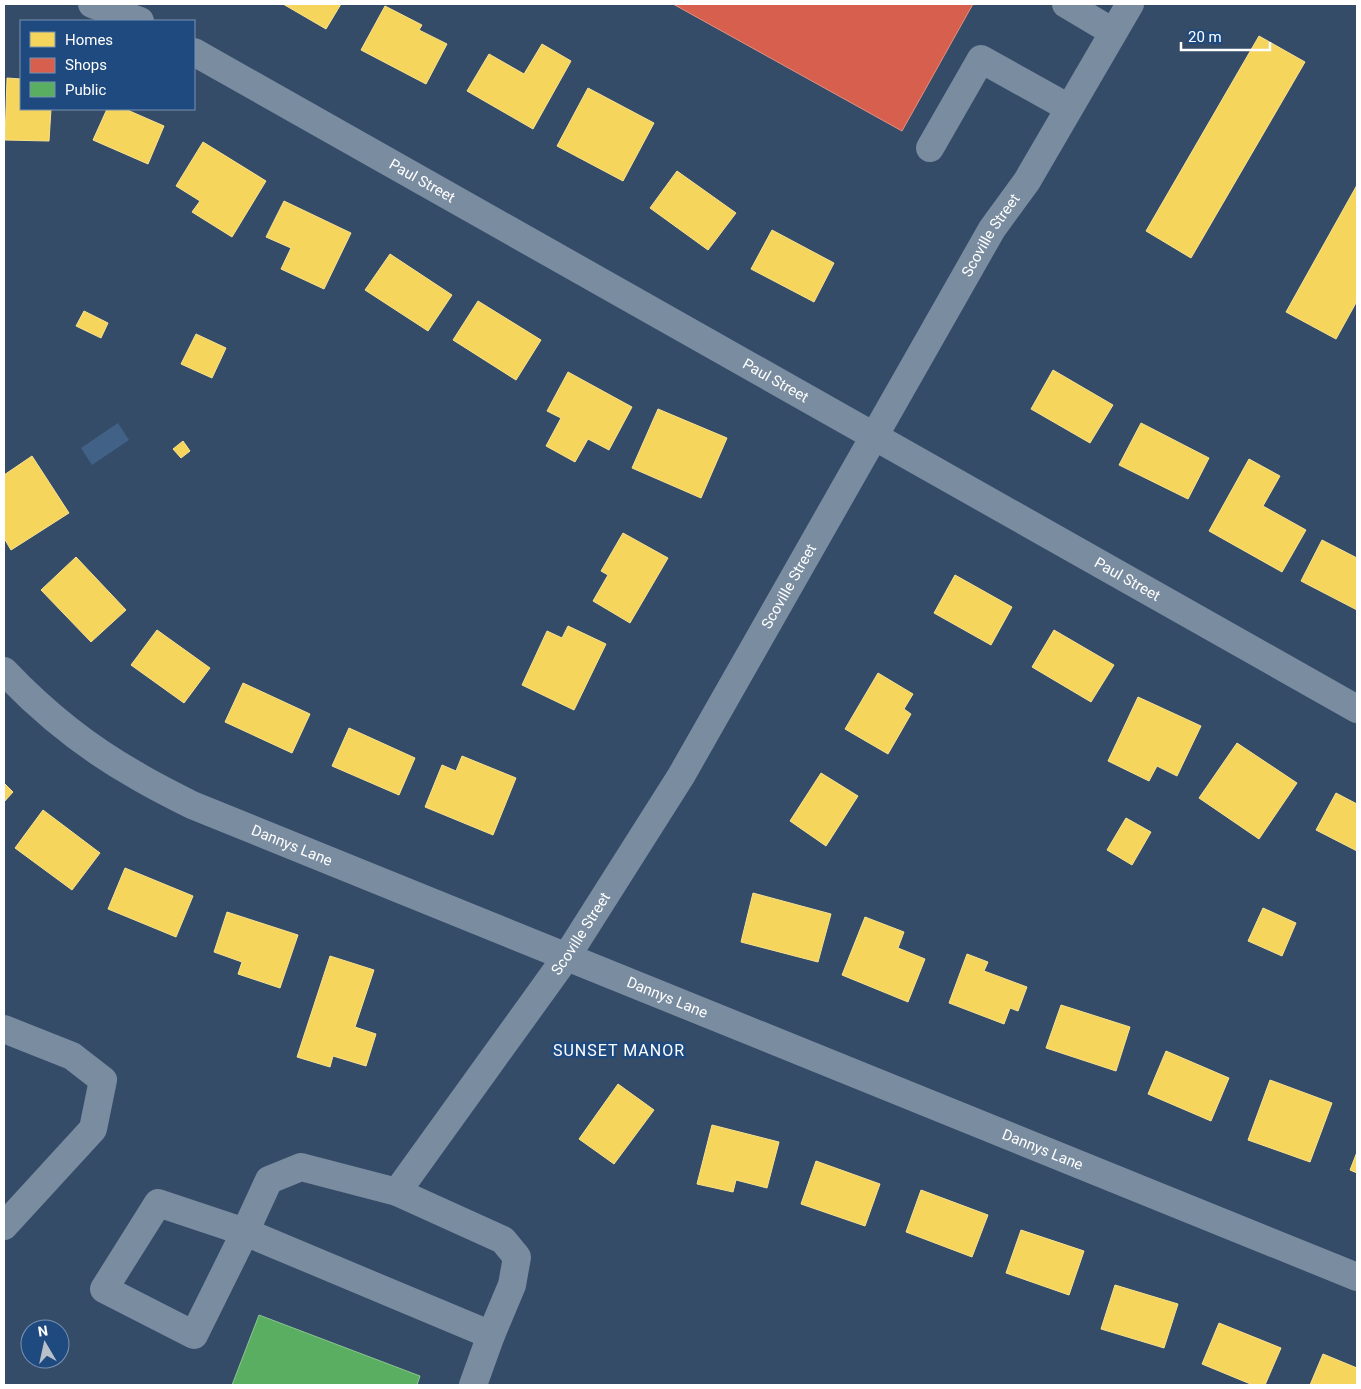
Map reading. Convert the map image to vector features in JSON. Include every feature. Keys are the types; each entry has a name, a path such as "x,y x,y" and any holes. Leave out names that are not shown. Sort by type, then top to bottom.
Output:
{"street":[{"path":"92,4 137,20"},
{"path":"1066,4 1113,32"},
{"name":"Scoville Street","path":"397,1192 567,956 681,776 992,229 1027,181 1130,4"},
{"name":"Paul Street","path":"195,53 1357,709"},
{"path":"930,148 981,59 1069,108"},
{"name":"Dannys Lane","path":"4,671 23,691 78,737 132,774 192,805 1357,1277"},
{"path":"4,1029 72,1056 103,1080 93,1129 4,1226"},
{"path":"473,1385 512,1285 517,1257 503,1240 397,1192 301,1167 269,1180 245,1232 194,1335 104,1289 158,1203 245,1232 491,1335"}],"water":[{"path":"118,423 129,440 92,465 81,448"}],"building: Homes":[{"path":"283,4 341,4 326,29"},
{"path":"385,6 422,25 419,30 447,44 426,84 361,50"},
{"path":"1259,36 1305,62 1191,258 1146,231"},
{"path":"542,44 571,61 533,129 467,91 489,54 524,74"},
{"path":"7,78 20,79 20,110 51,110 49,141 5,140"},
{"path":"588,88 654,123 623,181 557,146"},
{"path":"107,110 127,110 164,126 148,164 93,140"},
{"path":"203,142 266,181 232,237 192,212 200,201 176,186"},
{"path":"677,171 736,213 708,250 650,208"},
{"path":"1357,185 1357,301 1336,339 1286,312"},
{"path":"284,201 351,233 324,289 281,269 291,248 266,237"},
{"path":"772,230 834,263 814,302 751,269"},
{"path":"390,254 452,295 428,331 365,290"},
{"path":"478,301 541,340 516,380 453,340"},
{"path":"84,311 108,323 101,338 76,326"},
{"path":"196,334 226,348 212,378 181,364"},
{"path":"1053,370 1113,405 1090,443 1031,409"},
{"path":"568,372 632,407 609,450 588,439 575,462 546,446 561,418 547,411"},
{"path":"658,409 727,438 701,498 632,468"},
{"path":"1141,423 1209,458 1188,499 1119,465"},
{"path":"183,441 190,451 181,458 173,449"},
{"path":"32,456 69,513 11,550 4,538 4,475"},
{"path":"1249,459 1280,476 1263,506 1306,530 1282,572 1209,531"},
{"path":"623,533 668,558 630,623 593,601 608,575 601,571"},
{"path":"1322,540 1357,558 1357,610 1301,581"},
{"path":"76,557 126,610 91,642 41,590"},
{"path":"955,575 1012,607 991,645 934,613"},
{"path":"568,626 606,644 574,710 522,685 547,631 562,638"},
{"path":"157,630 210,668 184,703 131,665"},
{"path":"1054,630 1114,665 1091,702 1032,667"},
{"path":"878,673 913,694 904,709 911,714 888,754 845,729"},
{"path":"243,683 310,714 292,753 225,722"},
{"path":"1138,697 1201,726 1177,776 1157,766 1149,781 1108,761"},
{"path":"349,728 415,758 399,795 332,766"},
{"path":"1237,743 1297,783 1259,839 1199,798"},
{"path":"462,756 516,778 493,835 425,807 442,765 456,771"},
{"path":"821,773 858,796 826,846 790,821"},
{"path":"4,783 13,792 4,802"},
{"path":"1336,793 1357,804 1357,851 1316,830"},
{"path":"43,810 100,853 72,890 15,848"},
{"path":"1126,818 1151,832 1132,865 1107,850"},
{"path":"125,868 193,896 176,937 108,909"},
{"path":"753,893 831,914 818,962 741,942"},
{"path":"1263,908 1296,923 1282,956 1248,941"},
{"path":"227,912 298,935 280,988 238,974 242,962 214,952"},
{"path":"865,917 904,932 898,948 925,959 908,1002 842,975"},
{"path":"967,954 988,962 984,971 1027,987 1018,1011 1010,1008 1004,1024 949,1003"},
{"path":"330,956 374,970 355,1027 376,1034 366,1066 333,1056 330,1067 297,1057"},
{"path":"1061,1005 1130,1027 1116,1071 1046,1048"},
{"path":"1166,1051 1229,1078 1211,1121 1148,1094"},
{"path":"1270,1080 1332,1103 1310,1162 1248,1140"},
{"path":"618,1084 654,1110 614,1164 579,1139"},
{"path":"712,1125 779,1142 767,1188 736,1180 733,1192 697,1184"},
{"path":"1357,1152 1357,1173 1350,1170"},
{"path":"816,1161 880,1184 865,1226 801,1204"},
{"path":"921,1190 988,1215 972,1257 906,1232"},
{"path":"1021,1230 1084,1251 1069,1295 1006,1273"},
{"path":"1115,1285 1178,1304 1164,1348 1101,1329"},
{"path":"1219,1323 1281,1348 1265,1385 1253,1385 1202,1364"},
{"path":"1323,1354 1357,1368 1357,1385 1310,1385"}],"building: Shops":[{"path":"673,4 973,4 902,131"}],"building: Public":[{"path":"259,1315 420,1376 417,1385 232,1385"}],"district":[{"name":"SUNSET MANOR","path":"619,1050"}]}
